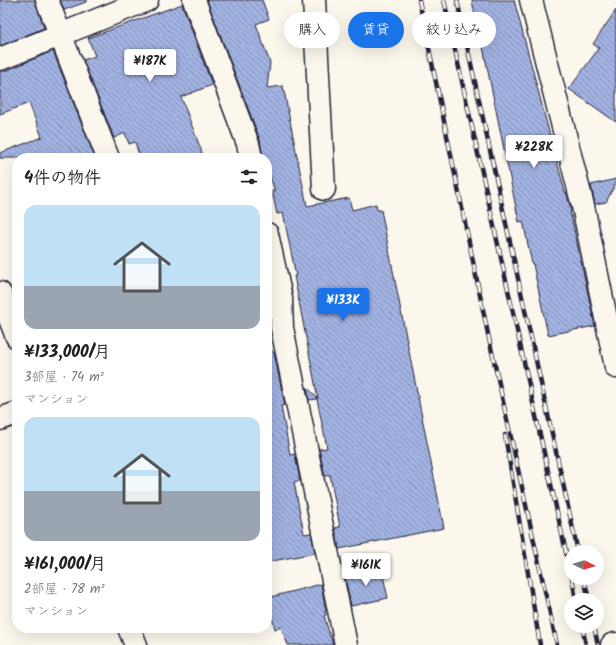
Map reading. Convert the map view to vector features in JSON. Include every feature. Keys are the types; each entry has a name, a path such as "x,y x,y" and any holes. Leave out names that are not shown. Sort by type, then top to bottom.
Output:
{"street":[{"path":"47,0 106,153"},
{"path":"0,59 147,0"},
{"path":"194,0 248,144 250,153"},
{"path":"314,0 324,189"},
{"path":"531,0 583,206 616,367"},
{"path":"272,257 281,298 274,316 282,328 346,645"},
{"path":"0,293 12,324"},
{"path":"0,419 12,415"},
{"path":"132,633 136,645"},
{"path":"612,645 616,644"}],"building":[{"path":"0,0 35,0 44,28 0,46"},
{"path":"60,0 86,0 86,2 64,10"},
{"path":"207,0 262,0 269,19 256,24 270,63 267,88 283,86 307,206 349,198 352,210 376,204 377,210 381,210 444,528 339,549 335,528 340,527 330,475 325,476 319,449 327,448 317,399 309,400 307,387 318,399 294,276 296,276 283,213 277,214 272,191 275,191 272,182 272,153 262,153 260,140"},
{"path":"472,0 514,0 565,192 571,209 570,211 595,326 548,335 523,221 519,222 483,48 496,48 496,12 474,12"},
{"path":"182,4 212,85 181,97 202,153 138,153 135,142 129,144 125,133 114,138 83,60 95,56 88,38"},
{"path":"616,10 616,122 569,89 599,48 593,44"},
{"path":"53,51 93,153 12,153 12,158 0,158 0,153 42,137 29,103 0,114 0,71 5,71"},
{"path":"616,179 616,183 606,202 595,204 591,185"},
{"path":"272,351 274,353 285,405 281,406 290,455 295,454 300,481 294,482 304,534 311,533 315,553 272,561"},
{"path":"381,567 388,598 351,606 345,577"},
{"path":"321,584 326,611 326,615 324,616 333,645 288,645 281,627 275,629 272,617 272,597"}],"railway":[{"path":"419,0 488,334 557,645"},
{"path":"444,0 564,545"},
{"path":"457,0 576,545"},
{"path":"505,435 540,645"},
{"path":"573,585 575,593"},
{"path":"586,585 587,593"},
{"path":"583,633 586,645"},
{"path":"595,633 598,645"}]}
